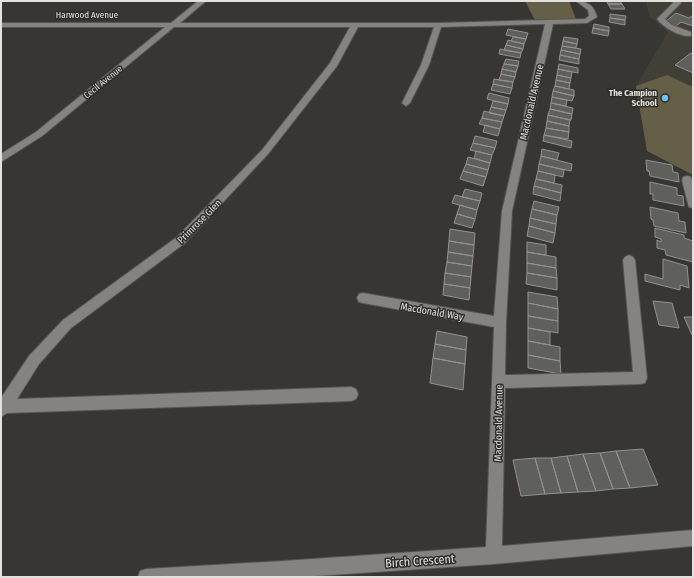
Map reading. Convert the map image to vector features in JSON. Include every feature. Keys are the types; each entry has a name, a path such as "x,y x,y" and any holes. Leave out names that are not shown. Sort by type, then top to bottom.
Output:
{"street":[{"name":"Cecil Avenue","path":"1,159 39,134 202,1"},
{"path":"174,25 438,25 587,21 593,17 591,8 580,1"},
{"path":"676,1 677,3 661,19 670,26 688,34"},
{"name":"Macdonald Avenue","path":"494,556 500,323 507,210 549,23"},
{"name":"Primrose Glen","path":"2,407 34,360 67,324 181,240 265,152 334,64 356,24"},
{"name":"Harwood Avenue","path":"1,25 174,25"},
{"path":"406,102 428,63 438,25"},
{"path":"687,180 693,204"},
{"path":"499,382 640,378 629,260"},
{"name":"Macdonald Way","path":"363,298 500,323"},
{"path":"2,407 351,394"},
{"name":"Birch Crescent","path":"146,577 234,573 494,556 693,538"}],"shaded area":[{"path":"525,1 569,1 576,19 536,22"},
{"name":"The Campion School","path":"646,1 693,1 693,175 647,151 636,86 668,32 649,16"},
{"path":"667,75 693,87 693,175 647,151 636,86"}],"building":[{"path":"606,1 620,1 622,4 608,4"},
{"path":"608,4 622,4 625,9 611,9"},
{"path":"676,13 689,18 693,15 693,26 681,22 676,26 665,22"},
{"path":"610,14 626,16 625,20 610,18"},
{"path":"610,18 625,20 625,25 609,22"},
{"path":"594,24 609,27 609,31 593,28"},
{"path":"593,28 609,31 608,36 592,33"},
{"path":"508,29 528,33 526,39 506,35"},
{"path":"513,37 526,39 524,44 511,41"},
{"path":"564,37 578,39 577,44 563,41"},
{"path":"508,40 524,44 523,49 506,45"},
{"path":"563,41 577,44 576,48 562,46"},
{"path":"506,45 523,49 521,53 504,50"},
{"path":"562,46 581,49 580,54 561,50"},
{"path":"500,49 521,53 520,58 499,54"},
{"path":"561,50 580,54 579,59 560,55"},
{"path":"691,53 693,54 693,73 675,65"},
{"path":"560,55 579,59 579,64 559,60"},
{"path":"506,59 519,61 518,66 504,64"},
{"path":"504,64 518,66 516,72 502,69"},
{"path":"559,64 578,68 578,73 558,69"},
{"path":"502,69 516,72 515,77 501,74"},
{"path":"558,69 572,72 571,78 557,75"},
{"path":"501,74 515,77 513,82 499,80"},
{"path":"557,75 571,78 570,83 556,80"},
{"path":"494,79 513,82 512,88 493,84"},
{"path":"556,80 570,83 569,89 555,86"},
{"path":"493,84 512,88 510,94 491,90"},
{"path":"555,86 574,90 574,96 553,91"},
{"path":"553,91 574,96 572,101 552,97"},
{"path":"489,93 509,98 508,104 487,99"},
{"path":"552,97 567,100 566,106 551,103"},
{"path":"493,101 508,104 506,110 491,107"},
{"path":"551,103 573,108 572,114 550,109"},
{"path":"491,107 506,110 504,116 489,113"},
{"path":"550,109 572,114 571,120 548,115"},
{"path":"484,111 504,116 502,122 482,118"},
{"path":"548,115 570,120 569,126 547,121"},
{"path":"482,118 502,122 500,129 479,124"},
{"path":"547,121 569,126 569,132 546,128"},
{"path":"485,125 500,129 498,136 483,132"},
{"path":"546,128 569,132 568,139 544,135"},
{"path":"544,135 572,141 571,148 543,141"},
{"path":"475,136 497,141 495,148 473,143"},
{"path":"473,143 495,148 492,155 470,150"},
{"path":"542,149 559,153 557,160 541,156"},
{"path":"476,151 492,155 490,163 474,158"},
{"path":"541,156 572,164 571,171 539,164"},
{"path":"468,157 490,163 488,170 466,164"},
{"path":"646,160 672,165 673,172 678,173 679,182 650,176 649,171 647,171"},
{"path":"466,164 488,170 486,177 463,171"},
{"path":"539,164 564,170 563,177 538,171"},
{"path":"463,171 486,177 483,186 460,179"},
{"path":"538,171 555,175 554,183 536,179"},
{"path":"536,179 562,185 561,193 534,186"},
{"path":"650,182 677,188 677,195 683,196 684,206 653,200 653,194 650,194"},
{"path":"534,186 561,193 560,201 533,194"},
{"path":"465,189 482,193 480,201 462,197"},
{"path":"455,195 480,201 477,210 452,203"},
{"path":"534,201 559,207 557,215 532,209"},
{"path":"460,205 477,210 475,219 457,214"},
{"path":"650,207 678,213 679,221 685,222 686,233 654,226 653,220 651,219"},
{"path":"532,209 557,215 556,224 530,218"},
{"path":"457,214 475,219 472,228 454,223"},
{"path":"530,218 556,224 555,233 529,226"},
{"path":"529,226 555,233 553,243 527,236"},
{"path":"655,228 684,235 684,238 693,241 693,262 666,255 665,250 657,248 657,240 661,242 661,239 655,237"},
{"path":"450,229 475,233 474,245 449,241"},
{"path":"449,241 474,245 473,256 448,252"},
{"path":"527,242 546,245 546,255 527,252"},
{"path":"448,252 473,256 472,266 447,262"},
{"path":"527,252 556,257 556,268 527,263"},
{"path":"663,259 687,266 689,288 680,285 680,290 645,281 645,274 663,279"},
{"path":"447,262 472,266 471,277 445,273"},
{"path":"527,263 556,268 557,278 527,273"},
{"path":"445,273 471,277 470,288 444,284"},
{"path":"527,273 557,278 557,290 526,284"},
{"path":"444,284 470,288 469,300 443,295"},
{"path":"528,292 557,297 558,309 528,303"},
{"path":"653,301 672,303 679,328 659,325"},
{"path":"528,303 558,309 558,321 528,316"},
{"path":"528,316 558,321 558,333 528,328"},
{"path":"684,317 693,317 693,335 692,335"},
{"path":"528,328 550,332 550,345 528,341"},
{"path":"437,331 467,337 466,350 435,344"},
{"path":"528,341 560,347 560,361 528,355"},
{"path":"435,344 466,350 465,364 433,358"},
{"path":"528,355 560,361 561,374 528,368"},
{"path":"433,358 465,364 463,390 430,383"},
{"path":"643,449 658,485 630,488 616,451"},
{"path":"616,451 630,488 613,489 600,453"},
{"path":"600,453 613,489 596,491 583,454"},
{"path":"583,454 596,491 578,492 567,456"},
{"path":"567,456 578,492 561,493 551,458"},
{"path":"535,458 545,494 521,496 513,460"},
{"path":"535,458 551,458 561,493 545,494"}],"place":[{"name":"The Campion School","path":"665,98"}]}
